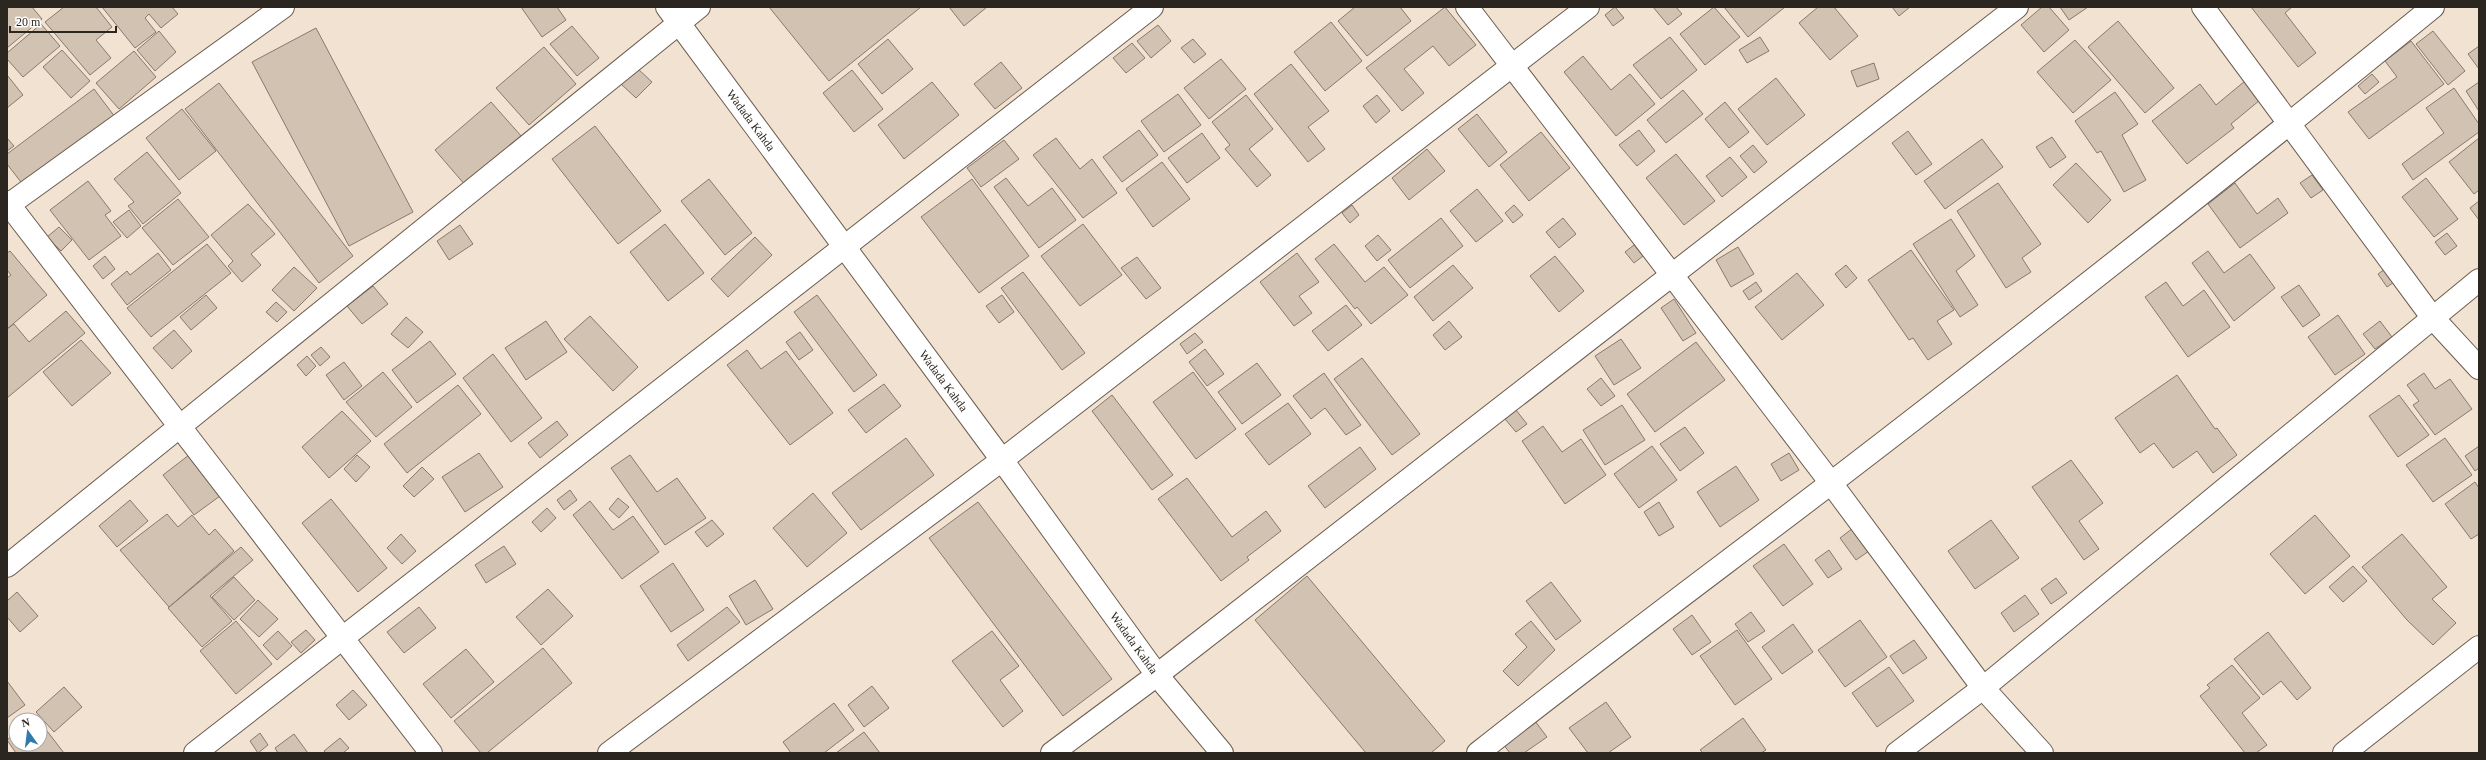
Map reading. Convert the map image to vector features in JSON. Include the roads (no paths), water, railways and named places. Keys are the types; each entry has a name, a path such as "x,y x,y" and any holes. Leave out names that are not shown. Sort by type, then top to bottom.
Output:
{"street":[{"path":"283,7 8,204 431,753"},
{"path":"7,566 672,15 699,7"},
{"path":"195,753 1152,7"},
{"path":"1466,7 1831,483 1984,688 2042,753"},
{"path":"608,753 1002,460 1588,7"},
{"path":"1052,753 1157,675 2017,7"},
{"path":"2203,7 2432,317 2479,368"},
{"path":"1478,753 1577,675 1831,483 2289,125 2433,7"},
{"name":"Wadada Kahda","path":"672,15 1002,460 1157,675 1222,753"},
{"path":"1897,753 1984,688 2432,317 2479,280"},
{"path":"2344,753 2479,647"}]}
